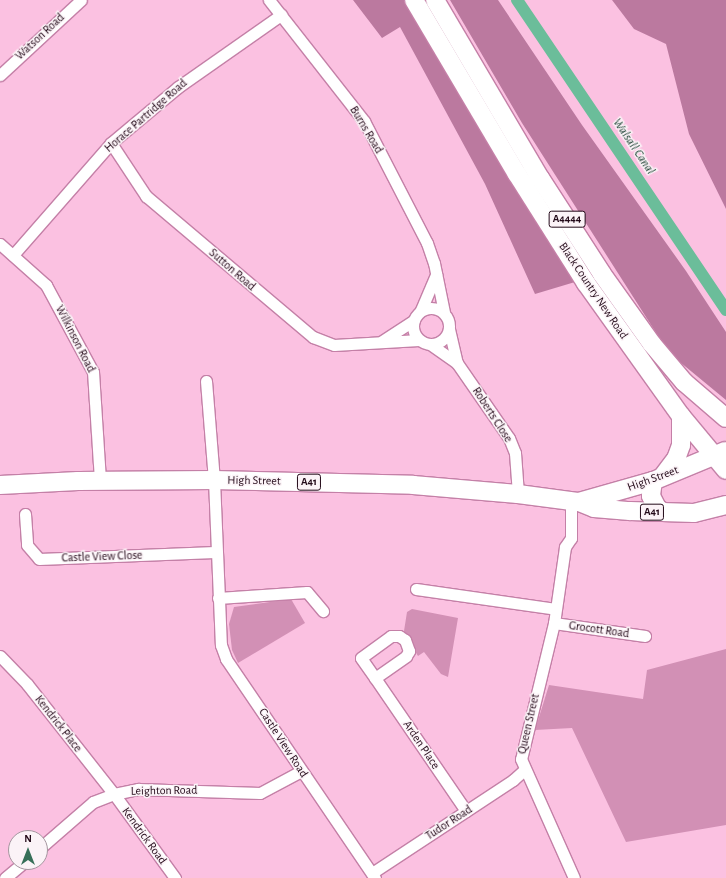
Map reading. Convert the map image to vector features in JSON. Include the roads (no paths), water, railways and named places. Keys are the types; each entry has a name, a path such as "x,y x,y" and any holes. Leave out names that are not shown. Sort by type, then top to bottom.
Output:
{"highway":[{"name":"Black Country New Road","path":"414,0 517,174 586,283 681,416 720,454 726,470"},
{"name":"Black Country New Road","path":"435,0 540,178 602,274 652,344 684,382 726,418"},
{"path":"663,512 657,508 651,496 658,478 676,459 681,445 681,416"},
{"name":"High Street","path":"575,502 658,478 720,454"},
{"name":"High Street","path":"0,484 100,480 214,480 413,485 518,494 575,502 594,508 694,513 726,505"}],"street":[{"name":"Watson Road","path":"0,75 80,0"},
{"name":"Burns Road","path":"269,0 364,121 427,244 436,274 444,312"},
{"name":"Horace Partridge Road","path":"13,255 111,143 178,87 281,15"},
{"name":"Sutton Road","path":"111,143 146,196 300,328 313,337 334,345 381,341 424,342"},
{"name":"Wilkinson Road","path":"0,244 46,285 93,372 100,480"},
{"path":"421,310 432,307 444,312 450,323 449,329 442,340 424,342 415,334 414,320 421,310 436,274"},
{"name":"Sutton Road","path":"381,341 414,320"},
{"name":"Roberts Close","path":"449,329 457,363 509,438 515,453 518,494"},
{"name":"Roberts Close","path":"424,342 457,363"},
{"name":"Castle View Road","path":"206,381 214,480 215,552 221,645 226,659 373,876"},
{"name":"Queen Street","path":"574,878 524,770 521,759 522,747 554,623 565,547 571,538 575,502"},
{"name":"Castle View Close","path":"24,514 27,545 39,560 215,552"},
{"path":"416,589 556,609"},
{"path":"218,598 307,592 323,611"},
{"name":"Grocott Road","path":"554,623 645,636"},
{"name":"Kendrick Place","path":"0,656 27,684 114,794"},
{"name":"Arden Place","path":"375,678 466,811"},
{"name":"Tudor Road","path":"373,876 524,770"},
{"name":"Leighton Road","path":"48,841 93,802 114,794 138,789 260,793 301,771"},
{"name":"Kendrick Road","path":"114,794 174,878"},
{"path":"6,878 15,870"}],"waterway":[{"name":"Walsall Canal","path":"517,0 726,310"}]}
